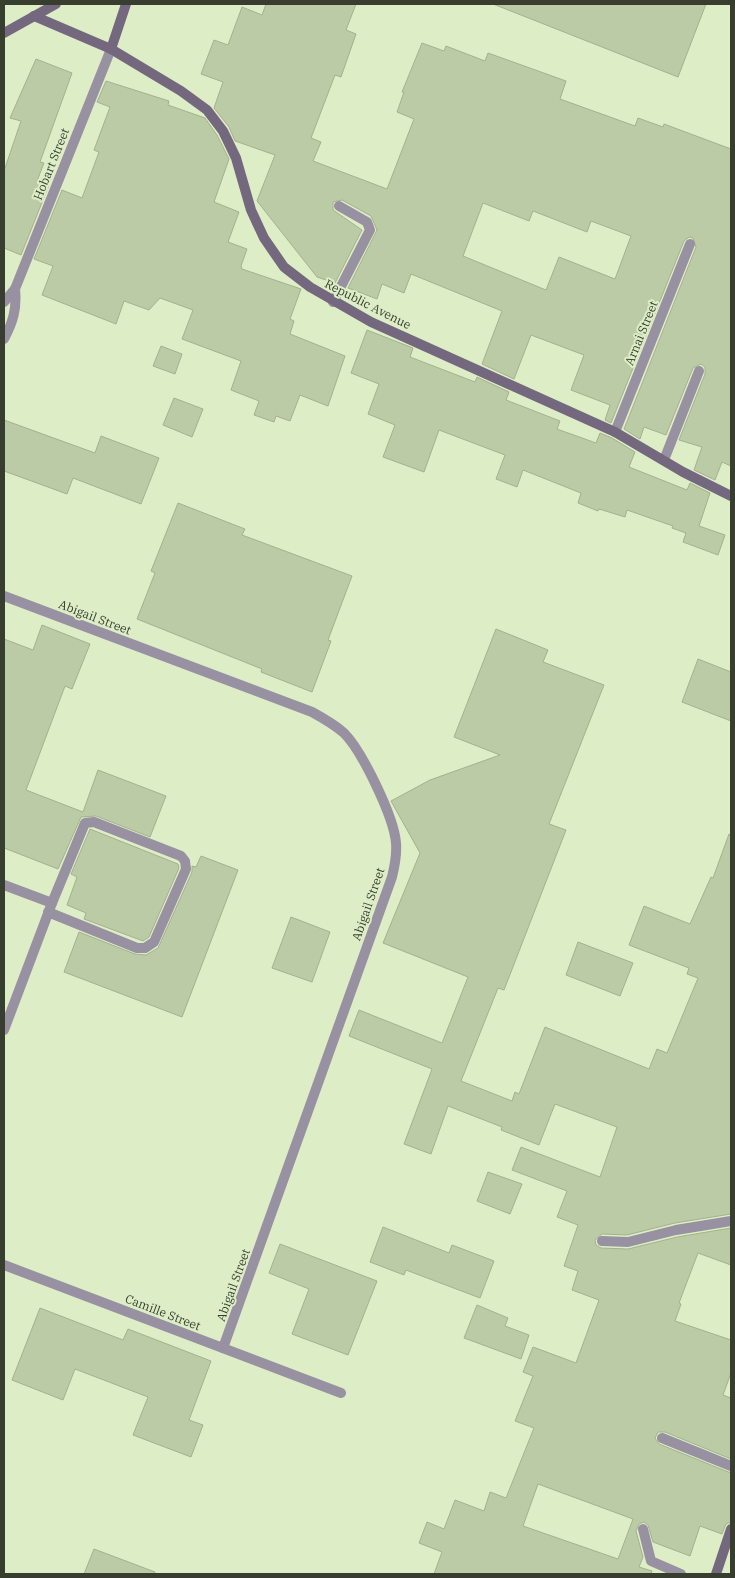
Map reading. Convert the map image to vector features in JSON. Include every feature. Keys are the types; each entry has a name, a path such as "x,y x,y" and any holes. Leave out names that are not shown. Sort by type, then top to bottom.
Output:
{"main road":[{"path":"4,33 56,4"},
{"path":"111,50 126,4"},
{"name":"Republic Avenue","path":"34,16 111,50 181,91 208,110 223,131 236,158 251,210 264,238 284,267 333,302 615,432 731,496"},
{"path":"716,1574 731,1529"}],"street":[{"name":"Hobart Street","path":"4,302 15,289 111,50"},
{"path":"333,302 370,230 367,222 339,206"},
{"name":"Arnai Street","path":"615,432 690,244"},
{"name":"Hobart Street","path":"4,339 12,325 16,307 15,289"},
{"path":"664,460 699,371"},
{"name":"Abigail Street","path":"4,596 302,708 330,721 345,734 357,750 380,795 392,825 396,841 396,860 392,877 223,1348"},
{"path":"4,885 50,907 137,948 145,948 154,942 186,869 185,861 181,856 94,822 85,823 50,907 4,1030"},
{"path":"602,1240 628,1242 676,1230 731,1221"},
{"name":"Camille Street","path":"4,1265 341,1393"},
{"path":"662,1438 731,1466"},
{"path":"643,1529 651,1561 681,1574"}],"building":[{"path":"266,4 356,4 346,30 356,34 341,77 335,75 311,138 321,142 313,161 387,189 414,119 397,112 404,92 402,92 422,43 444,51 446,46 485,61 488,53 566,81 560,99 635,126 638,118 663,127 664,124 731,149 731,466 722,462 715,480 694,470 702,447 679,440 705,374 705,367 701,364 693,368 666,435 644,427 640,439 624,429 696,247 693,238 689,237 684,241 611,423 605,420 610,405 571,390 584,355 531,335 514,379 482,364 502,311 411,274 404,293 382,284 377,299 348,288 377,230 371,216 342,200 333,202 333,210 362,230 335,283 317,277 257,201 275,155 235,141 229,127 214,108 223,82 201,74 214,40 228,45 242,7 262,15","holes":["483,203 529,221 533,211 587,232 591,221 631,236 615,279 559,257 546,290 463,256"]},
{"path":"493,4 706,4 678,77"},
{"path":"36,59 72,73 40,162 44,163 37,181 49,185 21,255 4,248 4,171 21,121 10,118"},
{"path":"106,81 169,101 168,105 205,118 217,135 229,159 214,202 239,212 228,242 247,249 241,266 242,269 301,289 290,319 294,321 290,334 345,356 328,406 300,395 290,421 276,416 274,422 254,415 259,401 231,390 241,361 182,339 193,310 160,298 149,310 124,301 116,324 42,295 53,266 34,259 62,190 82,198 99,152 94,150 110,107 97,102"},
{"path":"367,330 413,348 410,357 475,382 477,377 509,392 506,400 560,421 557,429 596,443 600,433 612,438 635,452 629,467 687,490 690,483 710,493 699,526 725,535 718,555 683,542 686,533 672,528 673,526 627,510 625,517 599,509 598,511 578,503 581,493 523,470 517,487 496,479 505,455 439,430 424,472 383,457 395,425 368,414 379,384 351,373"},
{"path":"161,346 182,354 175,374 153,366"},
{"path":"174,398 203,409 192,437 163,425"},
{"path":"4,420 95,453 101,436 159,458 141,504 73,478 67,494 4,471"},
{"path":"178,503 245,529 242,535 352,576 328,640 331,641 312,692 261,672 262,669 137,619 155,573 151,571"},
{"path":"42,625 90,644 72,689 65,686 26,790 83,812 98,770 166,796 150,837 96,816 81,817 58,869 4,848 4,639 33,650"},
{"path":"496,629 548,650 543,662 604,685 549,824 566,830 504,990 498,988 461,1081 512,1101 515,1092 519,1094 545,1027 649,1069 657,1049 667,1053 698,978 687,974 689,968 629,945 644,906 690,924 711,877 713,878 729,834 731,835 731,1214 675,1223 627,1235 602,1234 595,1240 596,1245 601,1248 628,1249 677,1237 731,1228 731,1265 698,1253 679,1303 681,1304 675,1321 731,1340 731,1373 723,1395 731,1398 731,1459 665,1432 658,1432 655,1438 659,1444 731,1473 731,1522 726,1524 722,1534 700,1526 690,1556 653,1542 648,1525 644,1522 639,1524 636,1531 643,1557 639,1567 652,1571 651,1574 434,1574 442,1552 419,1543 427,1522 444,1529 455,1500 484,1511 490,1492 506,1498 534,1428 515,1421 533,1376 523,1372 533,1347 576,1363 599,1300 572,1290 578,1271 564,1266 578,1225 557,1217 567,1191 512,1170 521,1147 600,1177 617,1127 555,1104 539,1145 501,1130 502,1127 448,1106 431,1154 404,1144 432,1069 349,1036 359,1010 442,1043 468,977 383,943 420,853 391,801 430,780 500,755 454,737","holes":["538,1484 633,1519 618,1559 523,1526"]},
{"path":"698,659 731,672 731,721 682,702"},
{"path":"90,829 178,864 179,868 149,937 143,941 84,919 86,913 67,905 77,877 71,874"},
{"path":"201,856 238,870 182,1017 64,972 79,932 135,954 146,955 158,948 192,872 192,866 196,867"},
{"path":"291,917 330,932 312,982 272,968"},
{"path":"578,942 633,963 620,996 566,975"},
{"path":"488,1172 522,1184 510,1214 477,1201"},
{"path":"383,1227 449,1253 452,1245 494,1261 480,1298 406,1270 404,1275 370,1262"},
{"path":"280,1244 377,1281 348,1355 292,1334 309,1289 269,1273"},
{"path":"477,1305 508,1318 505,1326 529,1335 521,1359 464,1338"},
{"path":"40,1308 123,1340 128,1329 211,1361 189,1420 203,1425 191,1457 133,1435 148,1397 75,1369 63,1400 12,1380"},
{"path":"94,1549 155,1572 155,1574 84,1574"}]}
